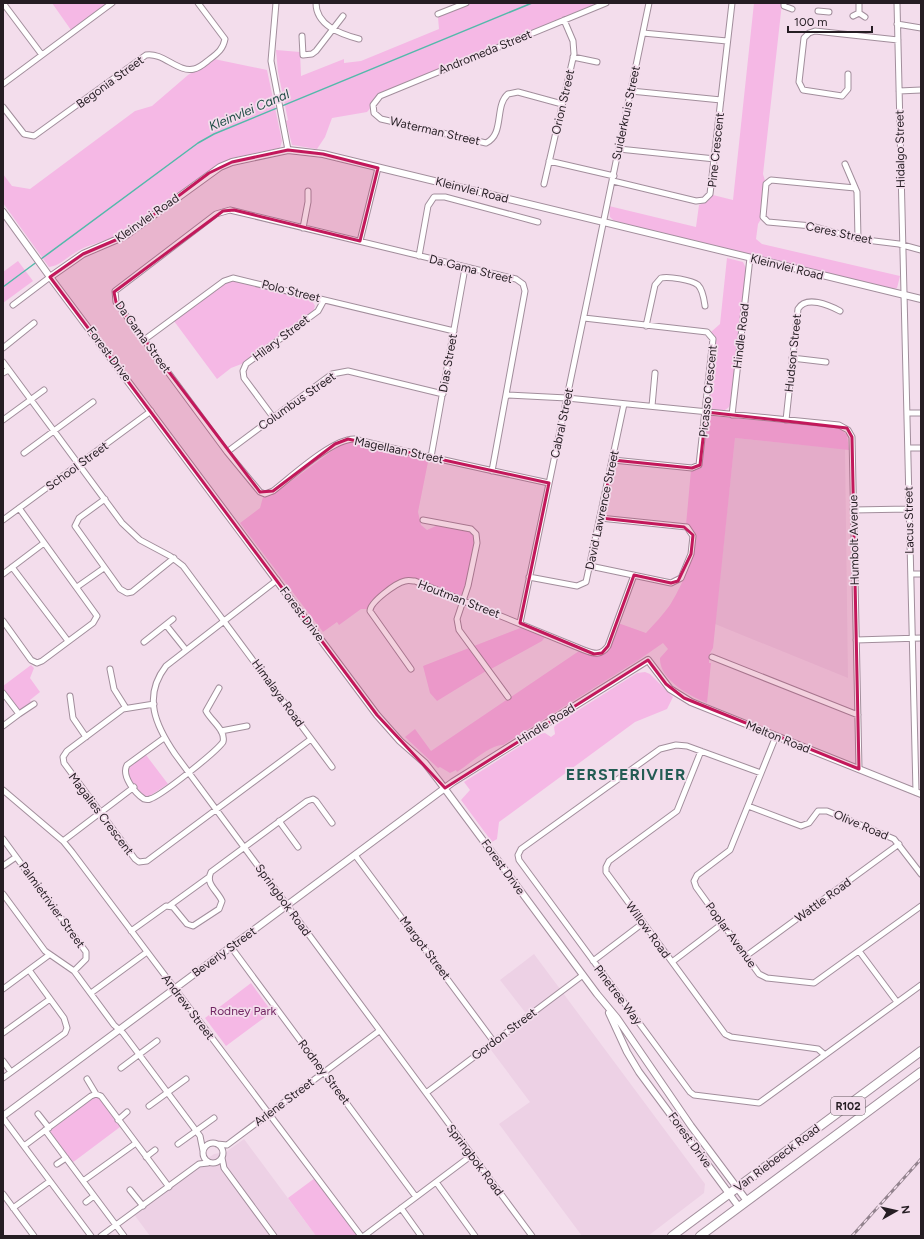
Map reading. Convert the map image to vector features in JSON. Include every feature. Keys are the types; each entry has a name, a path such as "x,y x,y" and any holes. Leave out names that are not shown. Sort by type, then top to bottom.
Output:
{"main road":[{"name":"Van Riebeeck Road","path":"672,1236 921,1051"},
{"name":"Van Riebeeck Road","path":"700,1236 921,1072"}],"street":[{"path":"3,3 42,55"},
{"path":"3,84 112,3"},
{"name":"Begonia Street","path":"3,107 22,132 28,136 34,136 146,55 154,55 188,69 196,69 220,52 225,39 198,3"},
{"path":"276,3 271,50 277,95 288,150"},
{"path":"316,3 319,17 333,29 359,39"},
{"path":"438,14 466,3"},
{"name":"Andromeda Street","path":"373,109 374,102 380,96 606,3"},
{"name":"Suiderkruis Street","path":"604,223 649,3"},
{"name":"Pine Crescent","path":"613,178 696,201 702,201 707,198 711,192 732,3"},
{"path":"784,3 784,6 792,9"},
{"path":"823,3 820,10 829,12"},
{"path":"859,3 859,13"},
{"name":"Hidalgo Street","path":"897,3 904,295"},
{"path":"853,16 859,13"},
{"path":"859,13 865,17"},
{"path":"302,36 303,55 310,54 316,51 342,16"},
{"name":"Orion Street","path":"544,184 573,57 573,41 564,20"},
{"path":"897,24 921,28"},
{"path":"848,74 848,89 842,96 808,92 801,88 799,82 804,38 809,33 815,31 898,40"},
{"path":"643,33 728,42"},
{"path":"573,57 597,62"},
{"path":"899,90 921,90"},
{"path":"631,91 721,100"},
{"name":"Waterman Street","path":"373,109 381,119 486,143 496,134 503,100 508,94 518,92 562,104"},
{"path":"619,149 715,159"},
{"name":"Kleinvlei Road","path":"50,277 83,254 125,236 220,167 232,162 288,150 323,154 921,299"},
{"path":"549,161 613,178"},
{"path":"845,164 857,195 858,239"},
{"path":"360,242 378,168"},
{"name":"Ceres Street","path":"855,188 771,180 766,184 762,214 764,219 768,222 812,226 858,239 921,250"},
{"path":"303,228 308,202 308,191"},
{"path":"419,256 430,202 434,197 446,197 538,222"},
{"name":"Da Gama Street","path":"265,494 256,490 116,302 115,291 216,214 223,211 234,210 465,268 516,279 523,284 524,297 492,471"},
{"name":"Forest Drive","path":"3,212 44,270 377,715 400,741 425,763 445,788 608,1010 627,1052 639,1072 739,1207"},
{"name":"Cabral Street","path":"520,623 604,223"},
{"name":"Hindle Road","path":"732,415 750,258"},
{"name":"Dias Street","path":"431,457 465,268"},
{"path":"13,305 50,277"},
{"path":"646,326 655,285 661,278 671,277 696,284 701,291 705,306"},
{"name":"Polo Street","path":"144,340 230,278 454,331"},
{"name":"Lacus Street","path":"904,295 912,639 918,793"},
{"name":"Hilary Street","path":"273,417 244,378 244,368 246,364 318,311 324,300"},
{"name":"Hudson Street","path":"786,420 797,312 800,306 806,302 831,306 840,311"},
{"name":"Picasso Crescent","path":"584,318 707,332 711,335 713,343 700,463 698,466 692,468 613,460"},
{"path":"3,348 34,323"},
{"path":"792,358 826,362"},
{"name":"Himalaya Road","path":"3,362 122,523 140,540 174,558 189,573 332,767"},
{"path":"3,374 8,370"},
{"name":"Columbus Street","path":"227,452 332,374 340,371 348,370 443,394"},
{"path":"652,406 655,373"},
{"path":"3,420 44,390"},
{"name":"Humbolt Avenue","path":"506,395 567,398 652,406 842,426 848,430 852,437 859,769"},
{"path":"24,453 93,402"},
{"name":"David Lawrence Street","path":"529,578 580,586 586,582 624,404"},
{"name":"School Street","path":"3,520 151,411"},
{"path":"907,413 921,413"},
{"name":"Magellaan Street","path":"265,494 335,444 348,439 549,483"},
{"path":"908,448 921,448"},
{"path":"105,499 78,518 75,524 76,528 120,590 130,592 174,558"},
{"path":"3,621 34,662 40,662 93,623 97,616 19,508"},
{"path":"853,510 909,509"},
{"path":"590,566 671,583 678,581 683,574 691,554 693,536 691,531 684,527 600,518"},
{"path":"422,520 471,529 476,534 477,543 464,601 457,618 458,627 508,697"},
{"path":"3,574 44,543"},
{"path":"12,567 68,641"},
{"path":"77,587 104,568"},
{"path":"911,574 921,574"},
{"name":"Houtman Street","path":"411,669 371,616 370,608 372,604 402,582 409,580 520,623 594,654 602,653 608,646 634,575"},
{"name":"Springbok Road","path":"277,580 186,650 162,672 155,686 154,704 156,719 164,738 188,772 532,1236"},
{"path":"144,642 173,619"},
{"path":"166,625 186,650"},
{"path":"856,640 921,638"},
{"path":"712,657 858,715"},
{"name":"Hindle Road","path":"445,788 648,660"},
{"name":"Melton Road","path":"648,660 666,684 684,698 918,793"},
{"path":"110,669 114,689 126,708"},
{"path":"164,738 126,767 125,776 142,798 150,799 188,772 222,745 224,737 206,711 219,688"},
{"path":"3,693 19,714"},
{"path":"70,696 73,718 86,737"},
{"path":"3,726 34,704"},
{"name":"Magalies Crescent","path":"154,704 126,708 65,753 63,761 135,859 142,863 148,861 312,740"},
{"path":"221,731 247,726"},
{"name":"Poplar Avenue","path":"776,736 730,850 697,875 694,879 696,888 762,976 810,984 921,906"},
{"name":"Pinetree Way","path":"701,751 687,746 676,745 655,751 519,853 520,863 690,1092 694,1095 758,1104 921,985"},
{"path":"701,751 761,773"},
{"name":"Willow Road","path":"701,751 677,811 606,865 607,874 727,1035 818,1050 825,1055"},
{"path":"63,841 134,787"},
{"name":"Beverly Street","path":"3,1117 119,1029 445,788"},
{"name":"Andrew Street","path":"3,790 63,841 363,1236"},
{"path":"131,930 162,908 169,906 209,877 211,872 307,801 313,799 332,823"},
{"name":"Olive Road","path":"748,806 801,826 809,823 816,812 824,810 890,837 899,844 921,874"},
{"path":"279,821 298,847"},
{"name":"Palmietrivier Street","path":"3,839 86,952 86,959 74,971"},
{"name":"Wattle Road","path":"746,956 899,844"},
{"name":"Margot Street","path":"355,855 494,1042"},
{"path":"3,866 16,857"},
{"path":"169,906 175,909 188,924 191,925 196,925 219,909 222,901 210,882 209,877"},
{"path":"3,894 49,955 74,971 139,1054 200,1136 222,1149 224,1168 273,1236"},
{"path":"593,961 643,923"},
{"path":"672,962 722,924"},
{"name":"Rodney Street","path":"231,947 416,1197"},
{"path":"859,951 897,1002"},
{"path":"90,993 147,952"},
{"path":"3,989 49,955"},
{"path":"3,1078 67,1031 67,1023 29,970"},
{"name":"Gordon Street","path":"426,1093 583,975"},
{"path":"3,1033 50,998"},
{"name":"Forest Drive","path":"608,1010 617,1018 691,1126 747,1201"},
{"name":"Arlene Street","path":"227,1145 379,1030"},
{"path":"121,1068 156,1041"},
{"path":"3,1061 11,1072"},
{"path":"87,1079 96,1094 101,1096 169,1187"},
{"path":"149,1106 186,1079"},
{"path":"24,1146 91,1096 96,1094"},
{"path":"118,1120 127,1112"},
{"path":"38,1114 66,1158 124,1236"},
{"path":"3,1117 91,1236"},
{"path":"178,1144 214,1118"},
{"path":"200,1136 203,1152 210,1163 224,1168"},
{"path":"83,1182 136,1143"},
{"path":"101,1236 199,1164 218,1163 223,1157 227,1145 207,1145 199,1164"},
{"path":"146,1157 155,1150"},
{"path":"363,1236 472,1155"},
{"path":"57,1164 66,1158"},
{"path":"14,1208 50,1181"},
{"path":"436,1182 475,1236"},
{"path":"130,1190 143,1206"},
{"path":"3,1194 34,1236"},
{"path":"86,1202 94,1196"},
{"path":"401,1208 421,1236"}],"highlighted area":[{"path":"288,150 323,154 378,168 360,241 234,210 223,211 114,292 116,302 260,492 273,491 335,444 348,439 549,483 520,623 594,654 602,653 608,646 634,575 671,583 678,581 691,554 693,535 684,527 600,518 613,460 692,468 700,465 706,412 847,428 852,437 859,769 684,698 666,684 648,660 445,788 377,715 50,277 83,254 125,236 209,173 232,162"}],"shaded area":[{"path":"735,438 845,449 848,678 715,624"},
{"path":"534,954 705,1184 704,1193 648,1236 582,1236 499,1124 530,1102 488,1046 528,1016 500,980"},
{"path":"244,1139 316,1236 150,1236 133,1213 214,1154 226,1152"}],"green space":[{"path":"52,3 103,3 105,5 71,30"},
{"path":"471,3 598,3 378,94 374,98 367,112 332,118 325,137 317,149 292,145 286,121 288,120 278,72 276,50 300,52 301,76 344,59 344,63 361,61 439,29 438,17"},
{"path":"754,3 782,3 763,174 765,181 761,219 758,224 756,239 762,244 900,276 897,288 894,289 614,221 610,217 609,206 696,227 699,205 708,201 713,195 733,200"},
{"path":"214,59 267,70 282,141 280,148 233,158 217,165 121,234 85,247 59,264 49,267 3,203 3,174 12,186 30,189 135,111 152,106 188,75"},
{"path":"727,258 743,262 746,268 731,403 725,410 717,411 710,410 709,407 716,342 715,336 711,332 720,324"},
{"path":"18,261 33,281 3,303 3,272"},
{"path":"232,280 311,299 315,306 313,312 244,363 231,368 217,379 174,321 226,282"},
{"path":"712,416 839,428 847,435 849,450 735,438 713,648 709,655 709,663 711,663 707,703 692,696 670,680 661,666 660,658 668,649 663,643 503,745 486,751 457,772 456,770 450,773 440,767 438,768 405,737 415,729 431,751 579,651 597,655 603,654 610,646 618,623 646,633 667,609 680,588 690,563 694,539 692,530 686,525 691,470 698,468 702,464 708,418"},
{"path":"351,442 429,457 418,512 421,525 427,530 438,525 468,530 474,534 475,540 465,591 461,595 456,596 412,578 407,578 397,582 370,603 367,609 361,609 339,625 337,622 323,632 240,523 260,508 263,497 271,496 340,445"},
{"path":"523,627 545,637 542,641 491,669 474,646"},
{"path":"469,648 486,671 437,701 430,693 423,666"},
{"path":"31,665 34,668 30,678 40,692 30,700 32,704 19,710 3,689 3,686"},
{"path":"645,672 650,674 673,697 667,709 635,722 499,822 497,839 492,842 461,800 470,790 464,782 539,734 545,733 551,737 555,734 554,727 558,723 637,673"},
{"path":"146,755 168,784 148,797 141,794 127,775 129,767"},
{"name":"Rodney Park","path":"251,983 272,1012 226,1046 205,1018"},
{"path":"94,1097 99,1098 120,1127 72,1163 50,1131"},
{"path":"315,1178 356,1236 316,1236 288,1198"}],"waterway":[{"name":"Kleinvlei Canal","path":"41,259 198,143 214,134 532,3"},
{"name":"Kleinvlei Canal","path":"3,287 38,261"}],"railway":[{"path":"852,1236 921,1159"}],"district":[{"name":"EERSTERIVIER","path":"626,774"}]}
